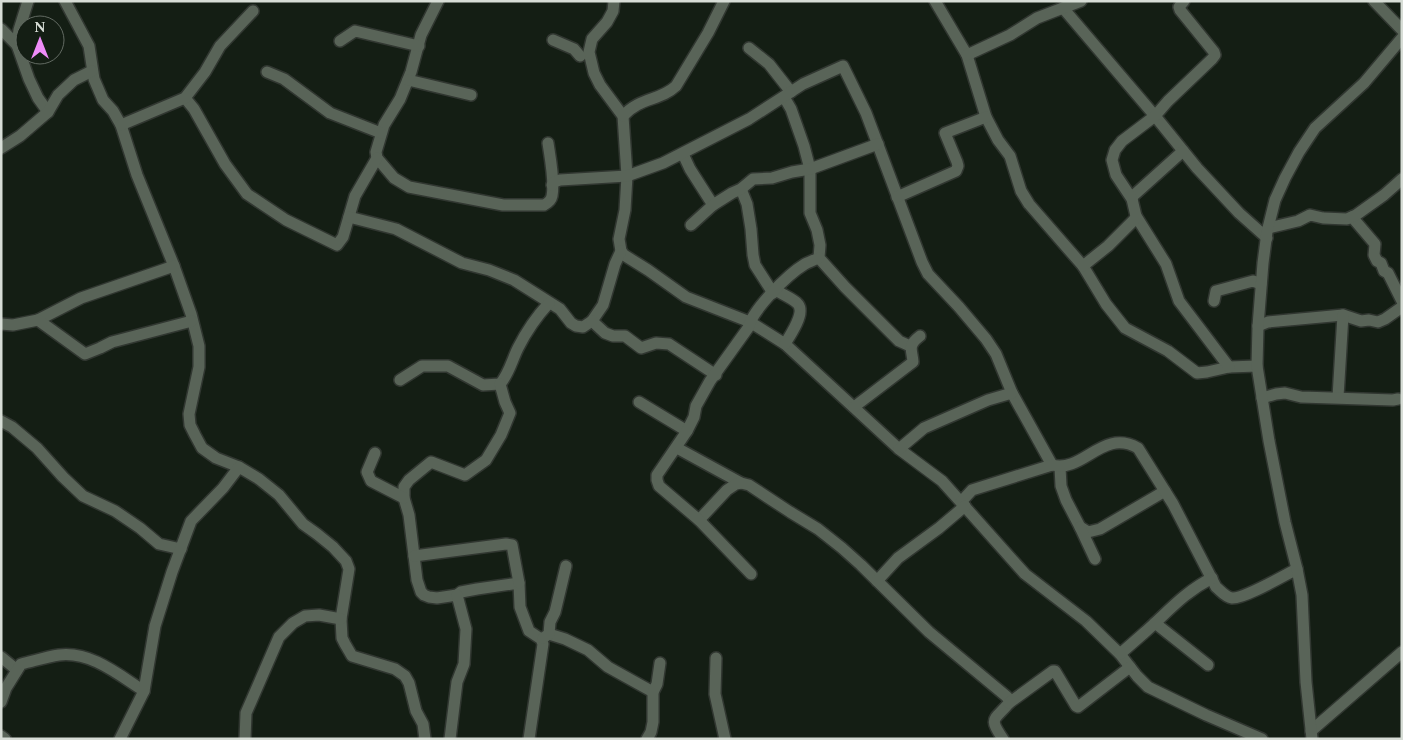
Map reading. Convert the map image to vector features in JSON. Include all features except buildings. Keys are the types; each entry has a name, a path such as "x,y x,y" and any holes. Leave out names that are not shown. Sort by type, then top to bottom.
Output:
{"street":[{"path":"24,15 28,1"},
{"path":"65,1 89,46 94,79 103,100 120,125 137,175 174,266 191,314 199,346 199,367 189,414 190,425 202,448 216,458 239,467 259,479 279,495 302,524 333,547 346,561 349,569 341,619 342,638 352,656 395,669 405,676 409,683 416,710 423,724 425,739"},
{"path":"438,1 421,35 412,72 400,99 384,125 376,152 377,158 394,178 409,187 503,205 544,205 552,197 548,143"},
{"path":"584,54 592,39 607,22 613,11 614,1"},
{"path":"623,116 641,102 669,93 676,86 708,34 724,1"},
{"path":"935,1 967,55 986,117 998,140 1010,156 1021,191 1029,204 1083,266 1106,304 1125,328 1168,351 1196,373 1229,367 1257,366"},
{"path":"967,55 1010,35 1037,18 1081,1"},
{"path":"1184,1 1179,7 1180,10 1215,55 1155,116 1122,141 1115,150 1112,160 1116,174 1132,199 1136,216 1166,264 1179,301 1229,367"},
{"path":"1374,1 1402,30"},
{"path":"1063,8 1155,116 1196,168 1238,213 1267,233"},
{"path":"120,125 185,98 205,72 220,46 253,11"},
{"path":"1,28 15,42"},
{"path":"340,41 355,31 418,46"},
{"path":"1312,735 1306,682 1302,595 1276,477 1257,366 1261,284 1267,233 1275,200 1298,152 1315,128 1364,83 1402,38"},
{"path":"349,217 396,229 462,263 489,270 514,280 560,309 571,323 576,326 582,326 592,321 603,305 615,264 621,252 619,238 625,210 627,176 623,116 600,85 592,64 584,54 553,40"},
{"path":"749,48 769,64 787,95 810,169 810,213 820,246 819,258 899,341 910,346"},
{"path":"24,65 38,98 48,112"},
{"path":"552,185 560,180 627,176 663,163 749,119 803,84 842,66 866,112 928,274 959,306 996,354 1012,393 1056,466 1066,500 1095,559"},
{"path":"1,148 20,136 48,112 58,95 74,80 92,71"},
{"path":"267,72 284,79 330,113 381,133"},
{"path":"408,80 471,95"},
{"path":"185,98 194,109 225,164 247,194 286,220 337,246 343,237 355,196 377,158"},
{"path":"897,197 956,171 957,162 945,133 986,117"},
{"path":"691,225 713,205 741,190 752,179 772,178 810,169 878,144"},
{"path":"1132,199 1183,151"},
{"path":"683,154 690,169 713,205"},
{"path":"1267,233 1310,215 1323,218 1347,219 1384,195 1402,179"},
{"path":"741,190 751,229 755,265 774,291 800,306 801,314 785,344"},
{"path":"1083,266 1108,246 1136,216"},
{"path":"1352,217 1375,244 1374,255 1384,271 1388,273 1402,301"},
{"path":"621,252 686,297 750,322 785,344 899,449 942,481 1025,574 1086,621 1120,654 1148,687 1262,739"},
{"path":"751,574 699,520 659,486 658,475 687,431 694,418 696,406 710,381 748,328 755,312 774,291 805,264 819,258"},
{"path":"1,324 13,325 38,320 81,298 174,266"},
{"path":"1214,301 1216,291 1253,281 1261,284"},
{"path":"400,380 422,366 448,366 483,385 500,384 518,347 536,317 549,303"},
{"path":"1258,326 1268,322 1343,315 1361,321 1378,322 1402,307"},
{"path":"1338,397 1343,315"},
{"path":"38,320 86,354 112,342 192,321"},
{"path":"592,321 605,332 613,336 625,336 641,348 656,343 669,344 716,375"},
{"path":"854,407 913,362 910,346 920,336"},
{"path":"500,384 510,413 501,435 486,460 465,475 431,462 409,480 404,487 404,498 409,515 417,580 424,595 437,598 457,595 461,592 519,583"},
{"path":"899,449 924,428 988,400 1012,393"},
{"path":"1262,398 1285,393 1301,397 1398,399"},
{"path":"639,402 687,431"},
{"path":"1,421 12,427 36,448 83,496 115,511 159,544 181,549"},
{"path":"877,581 898,558 938,528 963,504 972,490 1056,466 1071,465 1100,448 1117,443 1130,444 1138,448 1173,504 1216,587 1225,596 1234,598 1247,594 1297,569"},
{"path":"677,448 741,483 749,485 818,529 855,559 929,632 1006,696 1009,699 1009,703"},
{"path":"375,453 367,472 371,481 404,498"},
{"path":"120,739 144,691 155,626 191,521 223,488 239,467"},
{"path":"699,520 727,490 741,483"},
{"path":"1080,527 1088,532 1100,529 1165,491"},
{"path":"414,556 506,544 512,545 519,583 520,607 529,632 545,637 565,639 588,650 608,668 652,692"},
{"path":"529,739 542,644 555,612 566,566"},
{"path":"1120,654 1182,597 1196,586 1212,578"},
{"path":"450,739 457,682 462,673 466,630 457,595"},
{"path":"245,739 246,713 279,637 293,623 305,616 319,615 341,619"},
{"path":"1155,623 1208,665"},
{"path":"1312,735 1402,652"},
{"path":"1,702 6,688 21,664 60,655 78,656 104,665 144,691"},
{"path":"1,657 17,670"},
{"path":"716,658 715,694 725,739"},
{"path":"647,739 653,722 652,692 657,684 660,663"},
{"path":"1003,739 994,726 995,717 1009,703 1053,671 1055,671 1078,707 1130,667"},
{"path":"1,736 5,739"}]}
